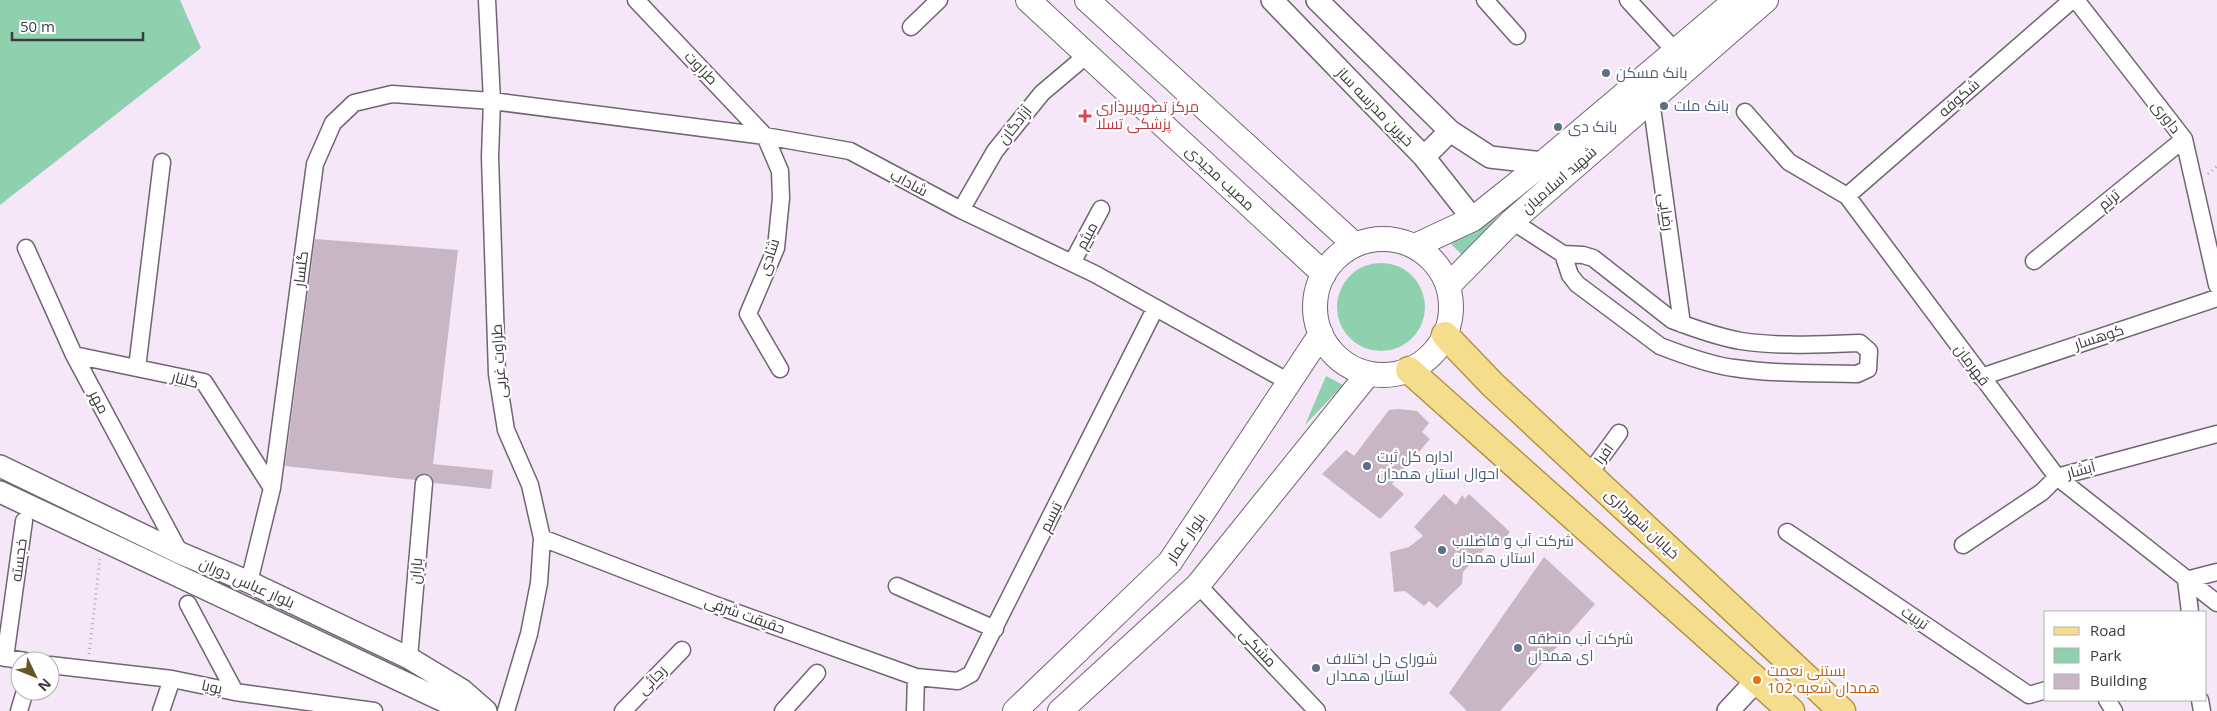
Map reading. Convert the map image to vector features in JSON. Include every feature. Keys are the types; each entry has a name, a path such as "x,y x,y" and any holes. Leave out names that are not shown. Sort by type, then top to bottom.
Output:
{"main road":[{"name":"مصیب مجیدی","path":"1028,0 1324,274"},
{"path":"1087,0 1355,245"},
{"name":"شهید اسلامیان","path":"1415,246 1474,219 1736,0"},
{"name":"شهید اسلامیان","path":"1448,286 1512,221 1766,0"},
{"path":"1375,239 1395,240 1415,246 1430,256 1441,270 1448,286 1451,311 1445,335 1430,356 1409,370 1389,375 1368,374 1348,366 1332,352 1321,334 1315,314 1316,294 1324,274 1337,257 1355,245 1375,239"},
{"name":"بلوار عمار","path":"1015,711 1170,562 1321,334"},
{"name":"خیابان شهرداری","path":"1445,335 1492,384 1842,711"},
{"path":"1409,370 1791,711"},
{"path":"1060,711 1198,585 1368,374"}],"street":[{"name":"طراوت غربی","path":"487,0 492,102 490,157 497,374 506,430 530,485 542,538 538,583 529,634 506,711"},
{"name":"طراوت","path":"636,0 766,136"},
{"path":"912,27 939,0"},
{"name":"خیرین مدرسه ساز","path":"1272,0 1424,157 1474,219"},
{"path":"1317,0 1450,131 1490,157 1543,163"},
{"path":"1485,0 1517,36"},
{"path":"1628,0 1676,52"},
{"name":"شکوفه","path":"1847,196 2072,0"},
{"name":"داوری","path":"2076,0 2184,139 2217,285"},
{"name":"آزادگان","path":"961,210 995,150 1042,93 1087,55"},
{"name":"گلسار","path":"249,582 272,488 314,164 332,123 354,103 392,94 492,102"},
{"name":"رضایی","path":"1651,100 1682,324"},
{"name":"شاداب","path":"492,102 766,136 850,151 961,210 1072,263 1289,382"},
{"name":"قهرمان","path":"1745,112 1789,162 1847,196 2057,477 2217,603"},
{"path":"1424,157 1450,131"},
{"name":"شادی","path":"766,136 780,171 781,198 776,248 748,314 780,369"},
{"name":"ترنم","path":"2034,261 2184,139"},
{"path":"137,368 162,162"},
{"name":"میثم","path":"1072,263 1101,209"},
{"path":"1512,221 1563,254 1583,255 1593,258 1672,320 1739,341 1768,344 1860,344 1869,351 1868,369 1857,374 1762,371 1732,368 1672,351 1660,346 1577,284 1570,275 1563,254"},
{"name":"مهر","path":"26,248 74,355 180,553"},
{"name":"کوهسار","path":"1981,377 2217,298"},
{"name":"تبسم","path":"916,677 958,681 971,674 1155,309"},
{"name":"گلنار","path":"74,355 204,382 272,488"},
{"name":"افرا","path":"1589,474 1619,433"},
{"name":"آبشار","path":"1963,545 2042,492 2057,477 2217,434"},
{"name":"بلوار عباس دوران","path":"0,466 180,553 249,582 409,658 462,690 486,711"},
{"name":"باران","path":"409,658 424,483"},
{"name":"بلوار عباس دوران","path":"0,492 465,711"},
{"name":"خجسته","path":"2,658 24,521"},
{"name":"تربیت","path":"1787,532 2029,695 2044,691"},
{"name":"حقیقت شرفی","path":"542,538 718,606 916,677"},
{"path":"2190,611 2186,580 2217,572"},
{"name":"مشکی","path":"1198,585 1317,711"},
{"path":"896,586 995,629"},
{"path":"188,604 235,692"},
{"name":"رجائی","path":"623,711 682,650"},
{"name":"پویا","path":"60,666 172,679 313,707 374,711"},
{"path":"783,711 817,673"},
{"path":"915,711 916,677"},
{"path":"161,711 172,679"},
{"path":"1728,711 1756,680"}],"path":[{"path":"87,670 102,539"}],"green space":[{"path":"0,0 180,0 201,48 0,205"},
{"path":"1500,213 1465,258 1451,244"},
{"path":"1381,263 1398,267 1412,276 1421,290 1425,307 1421,324 1412,338 1398,347 1381,351 1364,347 1350,338 1341,324 1337,307 1341,290 1350,276 1364,267"},
{"path":"1326,376 1343,385 1305,425"}],"building":[{"path":"315,239 458,250 433,464 493,470 491,489 434,483 430,475 425,473 419,474 415,480 285,466"},
{"name":"اداره کل ثبت احوال استان همدان","path":"1389,410 1417,411 1429,423 1422,432 1430,439 1392,484 1404,494 1380,519 1322,474 1346,450 1354,456"},
{"name":"شرکت آب و فاضلاب استان همدان","path":"1444,494 1456,505 1462,495 1465,499 1469,494 1510,532 1499,545 1492,541 1463,572 1462,584 1437,608 1429,601 1424,606 1405,591 1394,592 1390,552 1409,547 1423,536 1414,527"},
{"name":"شرکت آب منطقه ای همدان","path":"1544,557 1595,604 1500,711 1467,711 1449,693"}],"place":[{"name":"بانک مسکن","path":"1606,73"},
{"name":"بانک ملت","path":"1664,106"},
{"name":"مرکز تصویربرداری پزشکی تسلا","path":"1085,116"},
{"name":"بانک دی","path":"1558,127"},
{"name":"اداره کل ثبت احوال استان همدان","path":"1367,466"},
{"name":"شرکت آب و فاضلاب استان همدان","path":"1442,550"},
{"name":"شرکت آب منطقه ای همدان","path":"1518,648"},
{"name":"شوراى حل اختلاف استان همدان","path":"1316,668"},
{"name":"بستنی نعمت همدان شعبه 102","path":"1757,680"}]}
